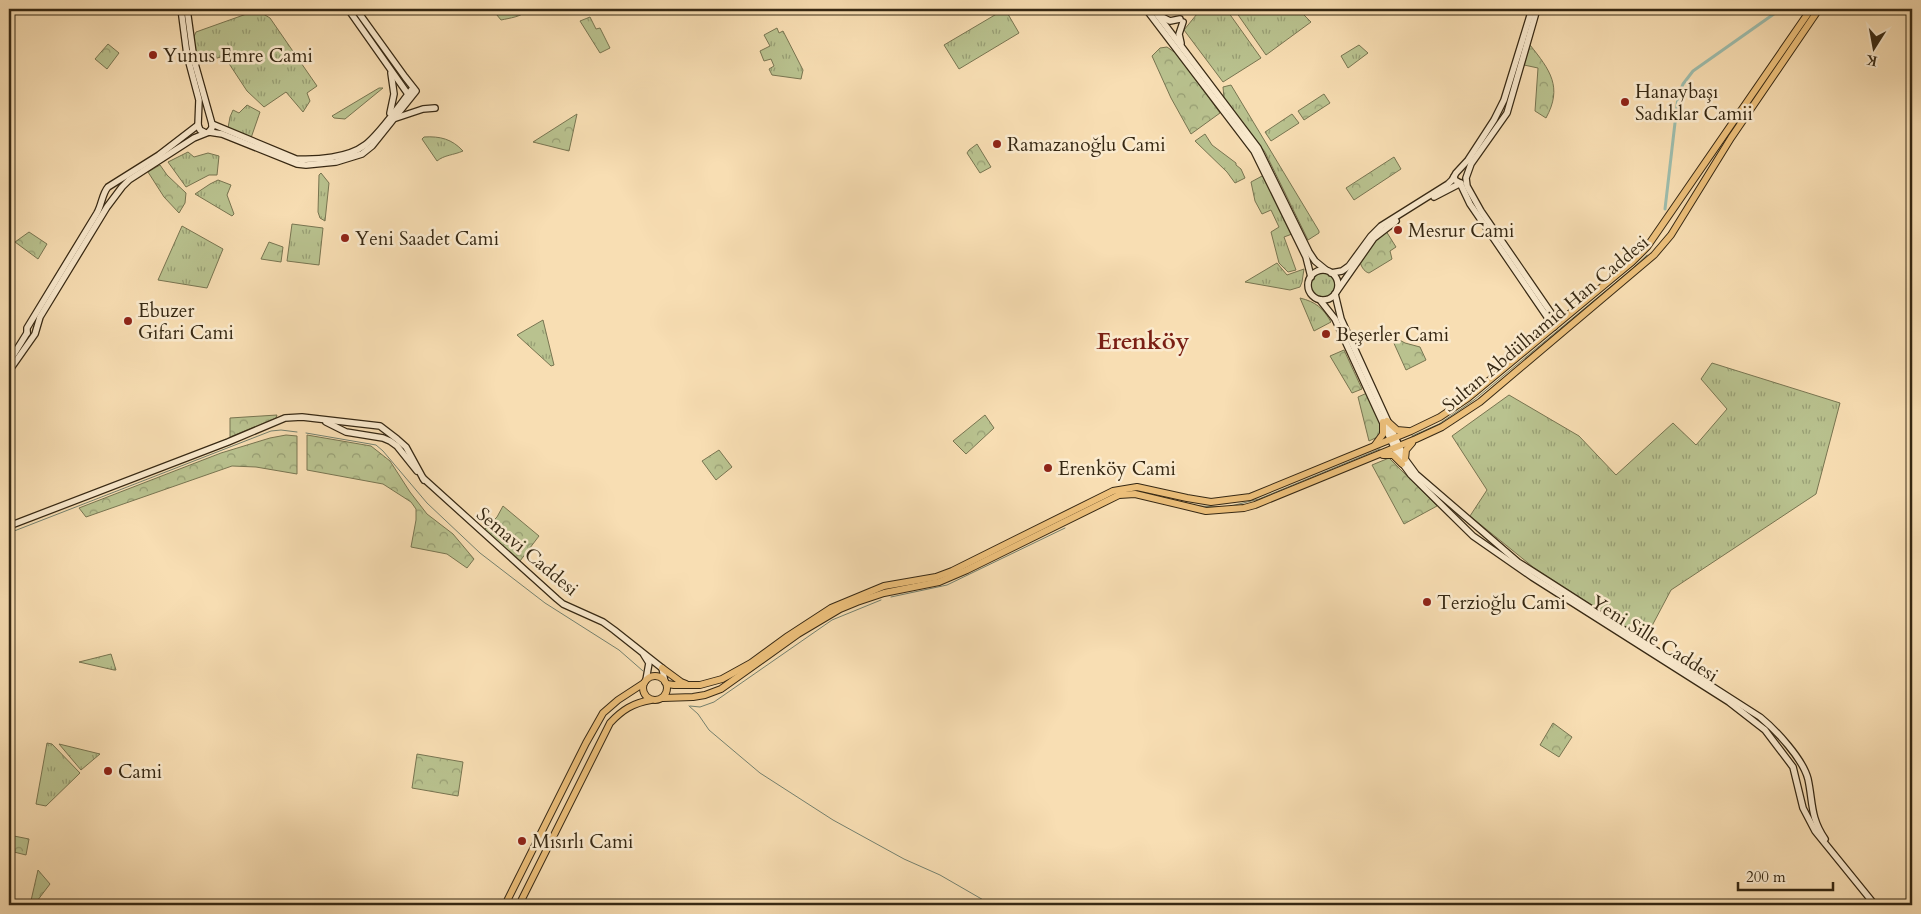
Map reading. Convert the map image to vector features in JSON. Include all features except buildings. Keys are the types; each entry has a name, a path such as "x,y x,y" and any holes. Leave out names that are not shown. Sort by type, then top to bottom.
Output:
{"main road":[{"path":"181,9 187,55 199,100 200,130 222,134 284,160 306,165 336,162 362,154 372,146 396,118 409,96"},
{"path":"9,371 35,333 40,317 107,207 122,187 128,180 212,128 194,60 187,9"},
{"path":"348,9 409,96"},
{"path":"9,362 97,213 103,202 104,192 108,187 148,163 206,118 211,122 296,159 307,160 337,156 364,146 415,89 356,9"},
{"path":"1146,9 1254,151 1306,257 1311,277"},
{"path":"1532,9 1504,100 1494,120 1468,160 1448,184 1377,229 1349,266 1342,271 1317,271 1309,282 1310,291 1316,298 1320,300 1328,299 1336,292 1378,234 1414,209 1463,182 1471,164 1507,113 1537,9"},
{"name":"Sultan Abdülhamid Han Caddesi","path":"666,683 690,685 712,682 733,675 831,608 884,586 936,577 952,571 1113,491 1137,486 1200,501 1233,500 1258,495 1328,464 1374,447 1440,417 1468,398 1632,262 1651,242 1811,9"},
{"name":"Sultan Abdülhamid Han Caddesi","path":"663,698 705,695 721,689 798,634 840,609 884,593 939,582 1119,495 1136,494 1194,509 1234,510 1255,505 1377,456 1442,427 1480,402 1654,256 1670,235 1731,138 1819,9"},
{"path":"1155,11 1170,21 1181,21 1179,34 1182,47"},
{"path":"1155,11 1258,148 1309,252 1315,261 1337,279 1336,292"},
{"path":"388,119 394,94 391,71"},
{"path":"396,118 423,109 435,108"},
{"path":"1458,171 1464,173 1467,186 1481,211 1556,325"},
{"path":"1454,177 1460,183 1470,204 1556,325"},
{"path":"1342,271 1343,276 1347,277"},
{"name":"Yeni Sille Caddesi","path":"1336,292 1342,319 1385,421"},
{"name":"Yeni Sille Caddesi","path":"1320,300 1336,319 1411,475 1466,531 1532,577 1748,716 1765,730 1795,771 1801,802 1815,831 1875,905"},
{"path":"28,330 33,327 35,333"},
{"name":"Semavi Caddesi","path":"9,526 228,442 285,418 302,417 380,426 406,447 424,480"},
{"name":"Semavi Caddesi","path":"320,419 346,432 383,438 397,446 424,480 557,599 575,610 603,622 662,668"},
{"path":"1374,447 1383,434 1385,421 1397,430 1411,430"},
{"path":"1411,430 1405,438 1407,441 1414,440"},
{"path":"1377,456 1392,455 1404,461 1407,449 1414,440"},
{"path":"1374,447 1381,445 1384,447 1383,452 1377,456"},
{"name":"Yeni Sille Caddesi","path":"1404,461 1416,474 1511,557 1537,576 1770,725 1802,765 1808,778 1810,801 1816,824 1831,852"},
{"path":"1466,531 1473,523"},
{"path":"1473,536 1476,535 1479,529"},
{"path":"643,653 649,663 644,691 651,700"},
{"path":"662,668 681,682 690,685"},
{"path":"629,706 663,698 667,692 662,668"},
{"path":"530,884 523,890 518,888 517,883 602,714 654,676 658,676 666,683"},
{"path":"683,698 678,696 678,690 680,687 690,685"},
{"path":"519,905 610,723 634,699 632,695 627,695"},
{"path":"1800,793 1809,792"},
{"path":"1801,802 1810,801"},
{"path":"505,905 521,875"}],"green space":[{"path":"492,9 528,10 519,16 501,20"},
{"path":"1005,9 1019,33 959,69 944,45"},
{"path":"1201,9 1226,9 1261,58 1223,82 1184,30"},
{"path":"1234,9 1298,9 1311,22 1266,55"},
{"path":"252,12 260,12 270,18 317,86 307,93 310,101 303,112 286,92 264,107 247,91 224,56 197,64 193,39 196,32"},
{"path":"590,17 596,29 600,28 610,48 600,53 580,21"},
{"path":"777,28 779,33 783,31 803,70 801,79 772,75 769,69 774,66 771,59 764,61 760,51 770,46 764,35"},
{"path":"108,44 119,53 107,69 95,59"},
{"path":"1359,45 1368,53 1348,68 1341,56"},
{"path":"1530,45 1548,71 1554,88 1551,107 1546,118 1535,111 1538,68 1524,65"},
{"path":"1167,47 1177,54 1220,113 1191,134 1171,98 1152,56 1160,48"},
{"path":"1231,85 1319,231 1319,233 1308,240 1265,152 1224,98 1223,87"},
{"path":"379,88 383,88 345,119 332,116"},
{"path":"1324,94 1330,103 1304,120 1298,111"},
{"path":"247,105 260,112 251,138 228,128 233,110 239,113"},
{"path":"577,114 569,151 533,142"},
{"path":"1292,114 1299,123 1271,141 1265,132"},
{"path":"1205,134 1212,145 1236,163 1245,178 1235,183 1227,172 1195,141"},
{"path":"424,137 445,139 463,151 443,157 437,161 422,139"},
{"path":"977,144 991,167 980,173 967,153"},
{"path":"188,152 194,157 208,153 219,156 217,175 209,175 186,187 168,162"},
{"path":"1394,157 1401,169 1354,200 1346,188"},
{"path":"160,165 167,175 186,193 185,203 179,213 164,197 148,172"},
{"path":"321,173 329,183 325,221 320,218 318,212 319,175"},
{"path":"1264,175 1292,234 1284,237 1296,270 1288,272 1279,263 1271,232 1279,227 1271,210 1262,214 1255,201 1251,182"},
{"path":"218,180 231,185 227,195 234,214 232,216 195,194"},
{"path":"292,224 323,228 319,265 287,261"},
{"path":"182,226 223,249 207,288 158,280"},
{"path":"1386,231 1396,247 1390,251 1392,259 1369,273 1363,268 1360,260 1379,236"},
{"path":"29,232 47,244 38,259 15,242"},
{"path":"269,242 283,247 281,262 261,259"},
{"path":"1277,263 1287,275 1304,269 1300,287 1290,290 1245,282"},
{"path":"1323,273 1331,277 1335,285 1331,293 1323,297 1315,293 1311,285 1315,277"},
{"path":"1300,298 1318,306 1331,322 1314,331"},
{"path":"543,320 554,365 551,366 517,335"},
{"path":"1394,337 1405,343 1420,347 1426,360 1406,370 1392,339"},
{"path":"1344,350 1362,389 1352,393 1330,356"},
{"path":"1712,363 1840,403 1816,494 1671,590 1645,639 1533,567 1470,516 1487,490 1452,436 1509,395 1579,436 1616,475 1673,423 1696,445 1727,409 1701,379"},
{"path":"1367,393 1386,431 1384,434 1369,441 1358,397"},
{"path":"277,415 276,418 230,437 230,418"},
{"path":"985,415 994,428 966,454 953,441"},
{"path":"286,435 297,436 297,474 256,467 232,466 86,517 79,508 221,453"},
{"path":"307,435 371,446 390,461 427,514 453,534 474,559 467,568 447,554 411,547 416,509 411,502 383,484 307,470"},
{"path":"719,450 732,467 716,480 702,461"},
{"path":"1389,458 1437,506 1404,524 1372,465"},
{"path":"503,506 539,536 520,561 484,530 497,517"},
{"path":"111,654 116,670 79,662"},
{"path":"1553,723 1572,737 1559,757 1540,745"},
{"path":"47,743 52,744 80,773 46,806 36,804"},
{"path":"59,744 100,754 81,770"},
{"path":"417,754 463,762 458,796 412,788"},
{"path":"9,835 29,839 26,855 14,852 9,843"},
{"path":"38,870 50,884 34,905 30,905"}],"waterway":[{"path":"1665,209 1678,97 1683,84 1693,71 1781,9"},
{"path":"1412,436 1439,424 1474,400 1647,255"},
{"path":"9,533 271,431 297,432"},
{"path":"306,433 376,445 427,503 480,553 545,603 619,650 643,671"},
{"path":"1231,506 1259,499 1380,449"},
{"path":"1199,506 1217,507"},
{"path":"891,597 947,585 1065,528"},
{"path":"690,706 700,707 714,702 832,620 881,600"},
{"path":"689,706 698,714 709,730 760,773 833,820 904,859 940,875 992,905"}],"place":[{"name":"Yunus Emre Cami","path":"153,55"},
{"name":"Hanaybaşı Sadıklar Camii","path":"1625,102"},
{"name":"Ramazanoğlu Cami","path":"997,144"},
{"name":"Mesrur Cami","path":"1398,230"},
{"name":"Yeni Saadet Cami","path":"345,238"},
{"name":"Ebuzer Gifari Cami","path":"128,321"},
{"name":"Beşerler Cami","path":"1326,334"},
{"name":"Erenköy Cami","path":"1048,468"},
{"name":"Terzioğlu Cami","path":"1427,602"},
{"name":"Cami","path":"108,771"},
{"name":"Mısırlı Cami","path":"522,841"}],"district":[{"name":"Erenköy","path":"1143,341"}]}
